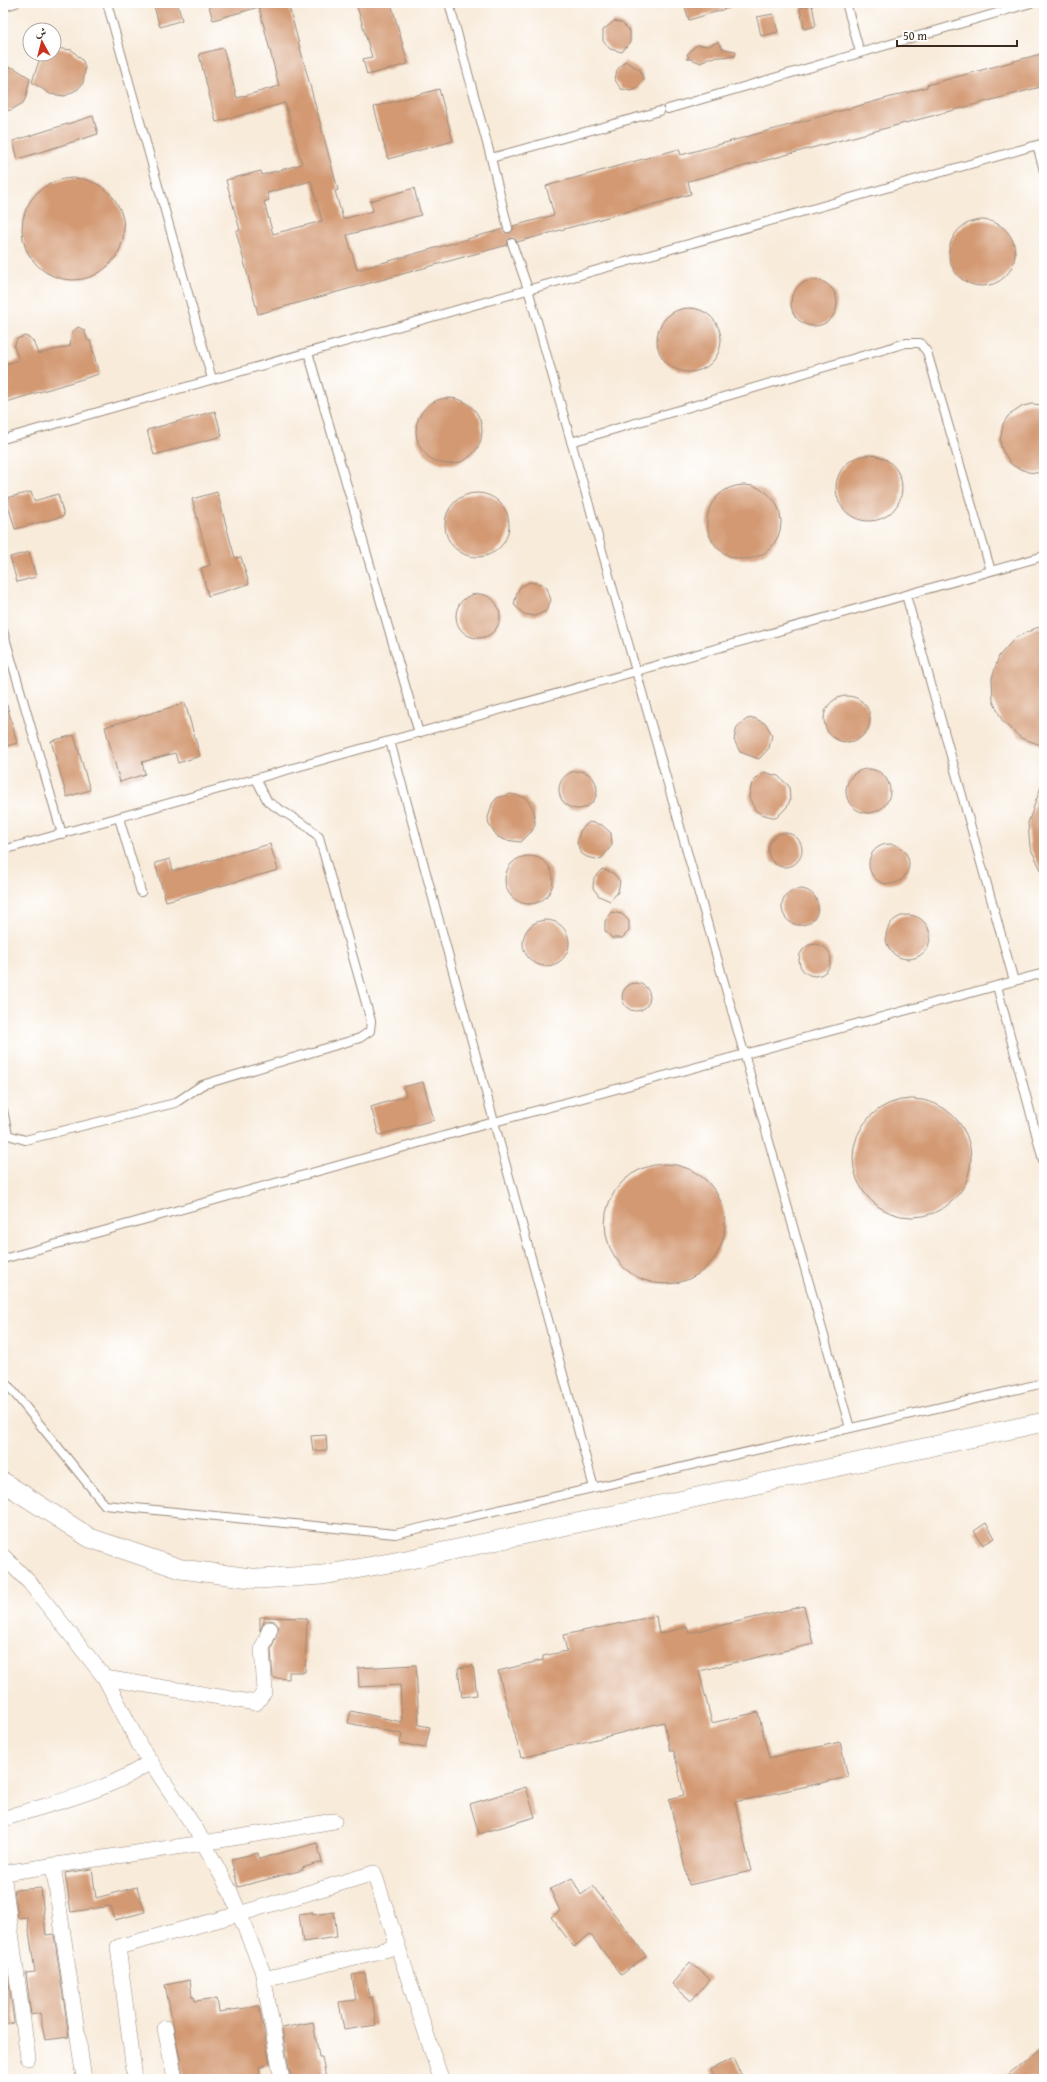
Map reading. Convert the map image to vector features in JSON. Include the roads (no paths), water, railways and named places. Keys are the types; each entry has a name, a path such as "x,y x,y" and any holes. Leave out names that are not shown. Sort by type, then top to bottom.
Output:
{"street":[{"path":"3,1482 90,1538 181,1569 259,1579 323,1575 411,1559 1044,1422"},
{"path":"3,1556 30,1583 105,1678 140,1746 204,1843 230,1891 262,1970 282,2079"},
{"path":"105,1678 256,1704 265,1691 262,1649 270,1629"},
{"path":"3,1819 110,1785 131,1775 151,1761"},
{"path":"28,2058 3,1873 204,1843 334,1821"},
{"path":"53,1865 84,2079"},
{"path":"135,2079 118,1947 239,1914 374,1873 441,2079"},
{"path":"264,1979 397,1947"},
{"path":"165,2028 175,2079"}],"lane":[{"path":"3,7 16,3"},
{"path":"107,3 212,379"},
{"path":"449,3 491,158 508,228"},
{"path":"846,3 860,52"},
{"path":"491,158 664,110 1031,3"},
{"path":"3,439 1040,144 1044,170"},
{"path":"512,243 528,290 850,1428"},
{"path":"571,442 906,342 920,343 927,352 991,571"},
{"path":"308,352 418,733"},
{"path":"3,850 1044,556"},
{"path":"906,595 1014,981"},
{"path":"3,631 62,834"},
{"path":"390,741 594,1488"},
{"path":"3,1110 8,1135 25,1140 175,1103 202,1085 360,1038 370,1031 370,1021 319,837 308,827 268,802 256,779"},
{"path":"119,818 141,892"},
{"path":"3,1259 494,1122 1044,973"},
{"path":"997,986 1044,1164"},
{"path":"3,1379 105,1505 395,1534 1044,1383"}]}
